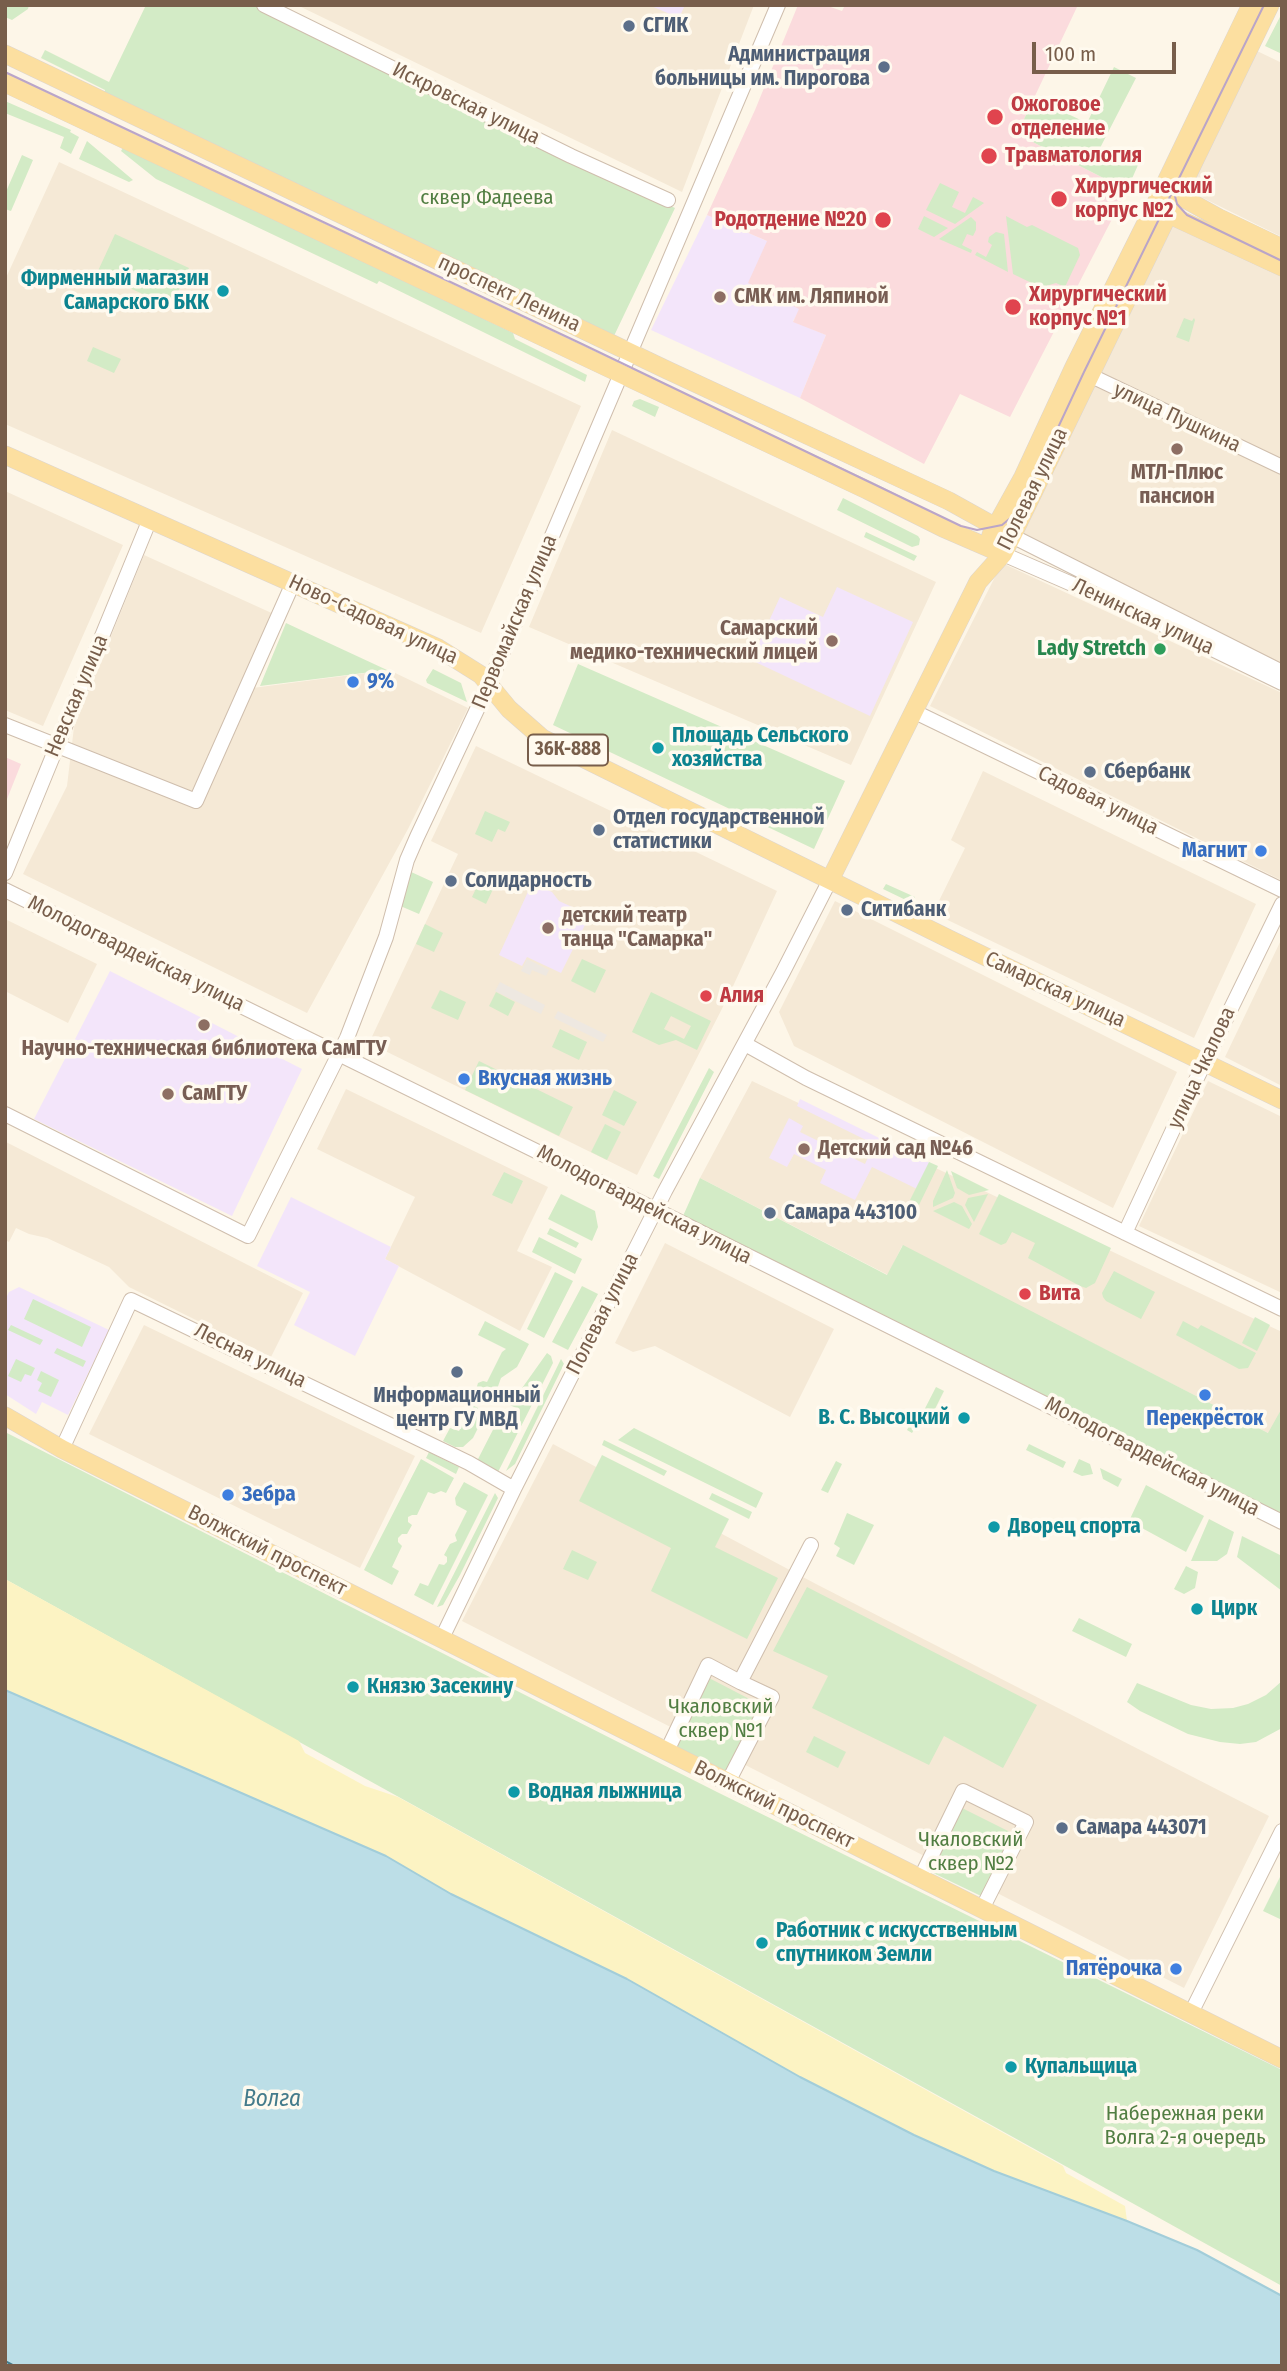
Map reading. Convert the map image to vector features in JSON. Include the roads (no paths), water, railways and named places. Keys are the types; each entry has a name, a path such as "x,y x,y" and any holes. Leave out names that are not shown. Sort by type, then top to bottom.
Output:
{"main road":[{"name":"Полевая улица","path":"978,582 1003,554 1004,531 1023,477 1081,371 1161,211 1251,5"},
{"name":"Полевая улица","path":"1170,191 1270,5"},
{"name":"проспект Ленина","path":"5,54 667,370 949,501 1004,531"},
{"name":"проспект Ленина","path":"5,83 1003,554"},
{"path":"1170,191 1282,248"},
{"path":"1161,211 1282,267"},
{"name":"Ново-Садовая улица","path":"5,455 438,648 472,667 509,709 542,738 830,880"},
{"name":"Полевая улица","path":"978,582 986,546 1004,531"},
{"path":"830,880 978,582"},
{"name":"Самарская улица","path":"830,880 1282,1100"},
{"name":"Волжский проспект","path":"5,1416 62,1449 1282,2059"}],"street":[{"name":"Искровская улица","path":"264,5 571,156 668,200"},
{"name":"Первомайская улица","path":"5,1114 248,1236 339,1054 386,937 416,837 489,684 778,5"},
{"name":"улица Пушкина","path":"1081,371 1282,467"},
{"name":"Невская улица","path":"5,873 150,519"},
{"name":"Ленинская улица","path":"1004,531 1282,672"},
{"name":"Ленинская улица","path":"1003,554 1134,611 1282,683"},
{"path":"5,725 196,801 293,583"},
{"name":"Садовая улица","path":"915,712 1282,890"},
{"name":"Полевая улица","path":"442,1638 514,1489 656,1210 830,880"},
{"name":"Молодогвардейская улица","path":"5,890 1282,1522"},
{"name":"улица Чкалова","path":"1125,1233 1282,904"},
{"path":"745,1044 796,1073 1282,1309"},
{"name":"Лесная улица","path":"62,1449 131,1300 458,1457 514,1489"},
{"path":"740,1682 811,1545"},
{"path":"667,1751 708,1665 772,1697 728,1782"},
{"path":"920,1877 963,1791 1026,1822 982,1909"},
{"path":"1191,2013 1282,1832"}],"water":[{"name":"Волга","path":"5,1690 386,1856 451,1894 627,1979 800,2077 914,2135 994,2171 1197,2250 1282,2296 1282,2366 5,2366"}],"tram line":[{"path":"5,72 961,526 977,530 1002,525 1019,511 1264,5"},
{"path":"1173,188 1177,204 1187,215 1282,261"}],"place":[{"name":"СГИК","path":"629,26"},
{"name":"Администрация больницы им. Пирогова","path":"884,67"},
{"name":"Ожоговое отделение","path":"995,117"},
{"name":"Травматология","path":"989,156"},
{"name":"Хирургический корпус №2","path":"1059,199"},
{"name":"Родотдение №20","path":"883,220"},
{"name":"Фирменный магазин Самарского БКК","path":"223,291"},
{"name":"СМК им. Ляпиной","path":"720,297"},
{"name":"Хирургический корпус №1","path":"1013,307"},
{"name":"МТЛ-Плюс пансион","path":"1177,449"},
{"name":"Самарский медико-технический лицей","path":"832,641"},
{"name":"Lady Stretch","path":"1160,649"},
{"name":"9%","path":"353,682"},
{"name":"Площадь Сельского хозяйства","path":"658,748"},
{"name":"Сбербанк","path":"1090,772"},
{"name":"Отдел государственной статистики","path":"599,830"},
{"name":"Магнит","path":"1261,851"},
{"name":"Солидарность","path":"451,881"},
{"name":"Ситибанк","path":"847,910"},
{"name":"детский театр танца \"Самарка\"","path":"548,928"},
{"name":"Алия","path":"706,996"},
{"name":"Научно-техническая библиотека СамГТУ","path":"204,1025"},
{"name":"Вкусная жизнь","path":"464,1079"},
{"name":"СамГТУ","path":"168,1094"},
{"name":"Детский сад №46","path":"804,1149"},
{"name":"Самара 443100","path":"770,1213"},
{"name":"Вита","path":"1025,1294"},
{"name":"Информационный центр ГУ МВД","path":"457,1372"},
{"name":"Перекрёсток","path":"1205,1395"},
{"name":"В. С. Высоцкий","path":"964,1418"},
{"name":"Зебра","path":"228,1495"},
{"name":"Дворец спорта","path":"994,1527"},
{"name":"Цирк","path":"1197,1609"},
{"name":"Князю Засекину","path":"353,1687"},
{"name":"Водная лыжница","path":"514,1792"},
{"name":"Самара 443071","path":"1062,1828"},
{"name":"Работник с искусственным спутником Земли","path":"762,1943"},
{"name":"Пятёрочка","path":"1176,1969"},
{"name":"Купальщица","path":"1011,2067"}],"park label":[{"name":"сквер Фадеева","path":"487,198"},
{"name":"Чкаловский сквер №1","path":"721,1719"},
{"name":"Чкаловский сквер №2","path":"971,1852"},
{"name":"Набережная реки Волга 2-я очередь","path":"1185,2126"}]}
